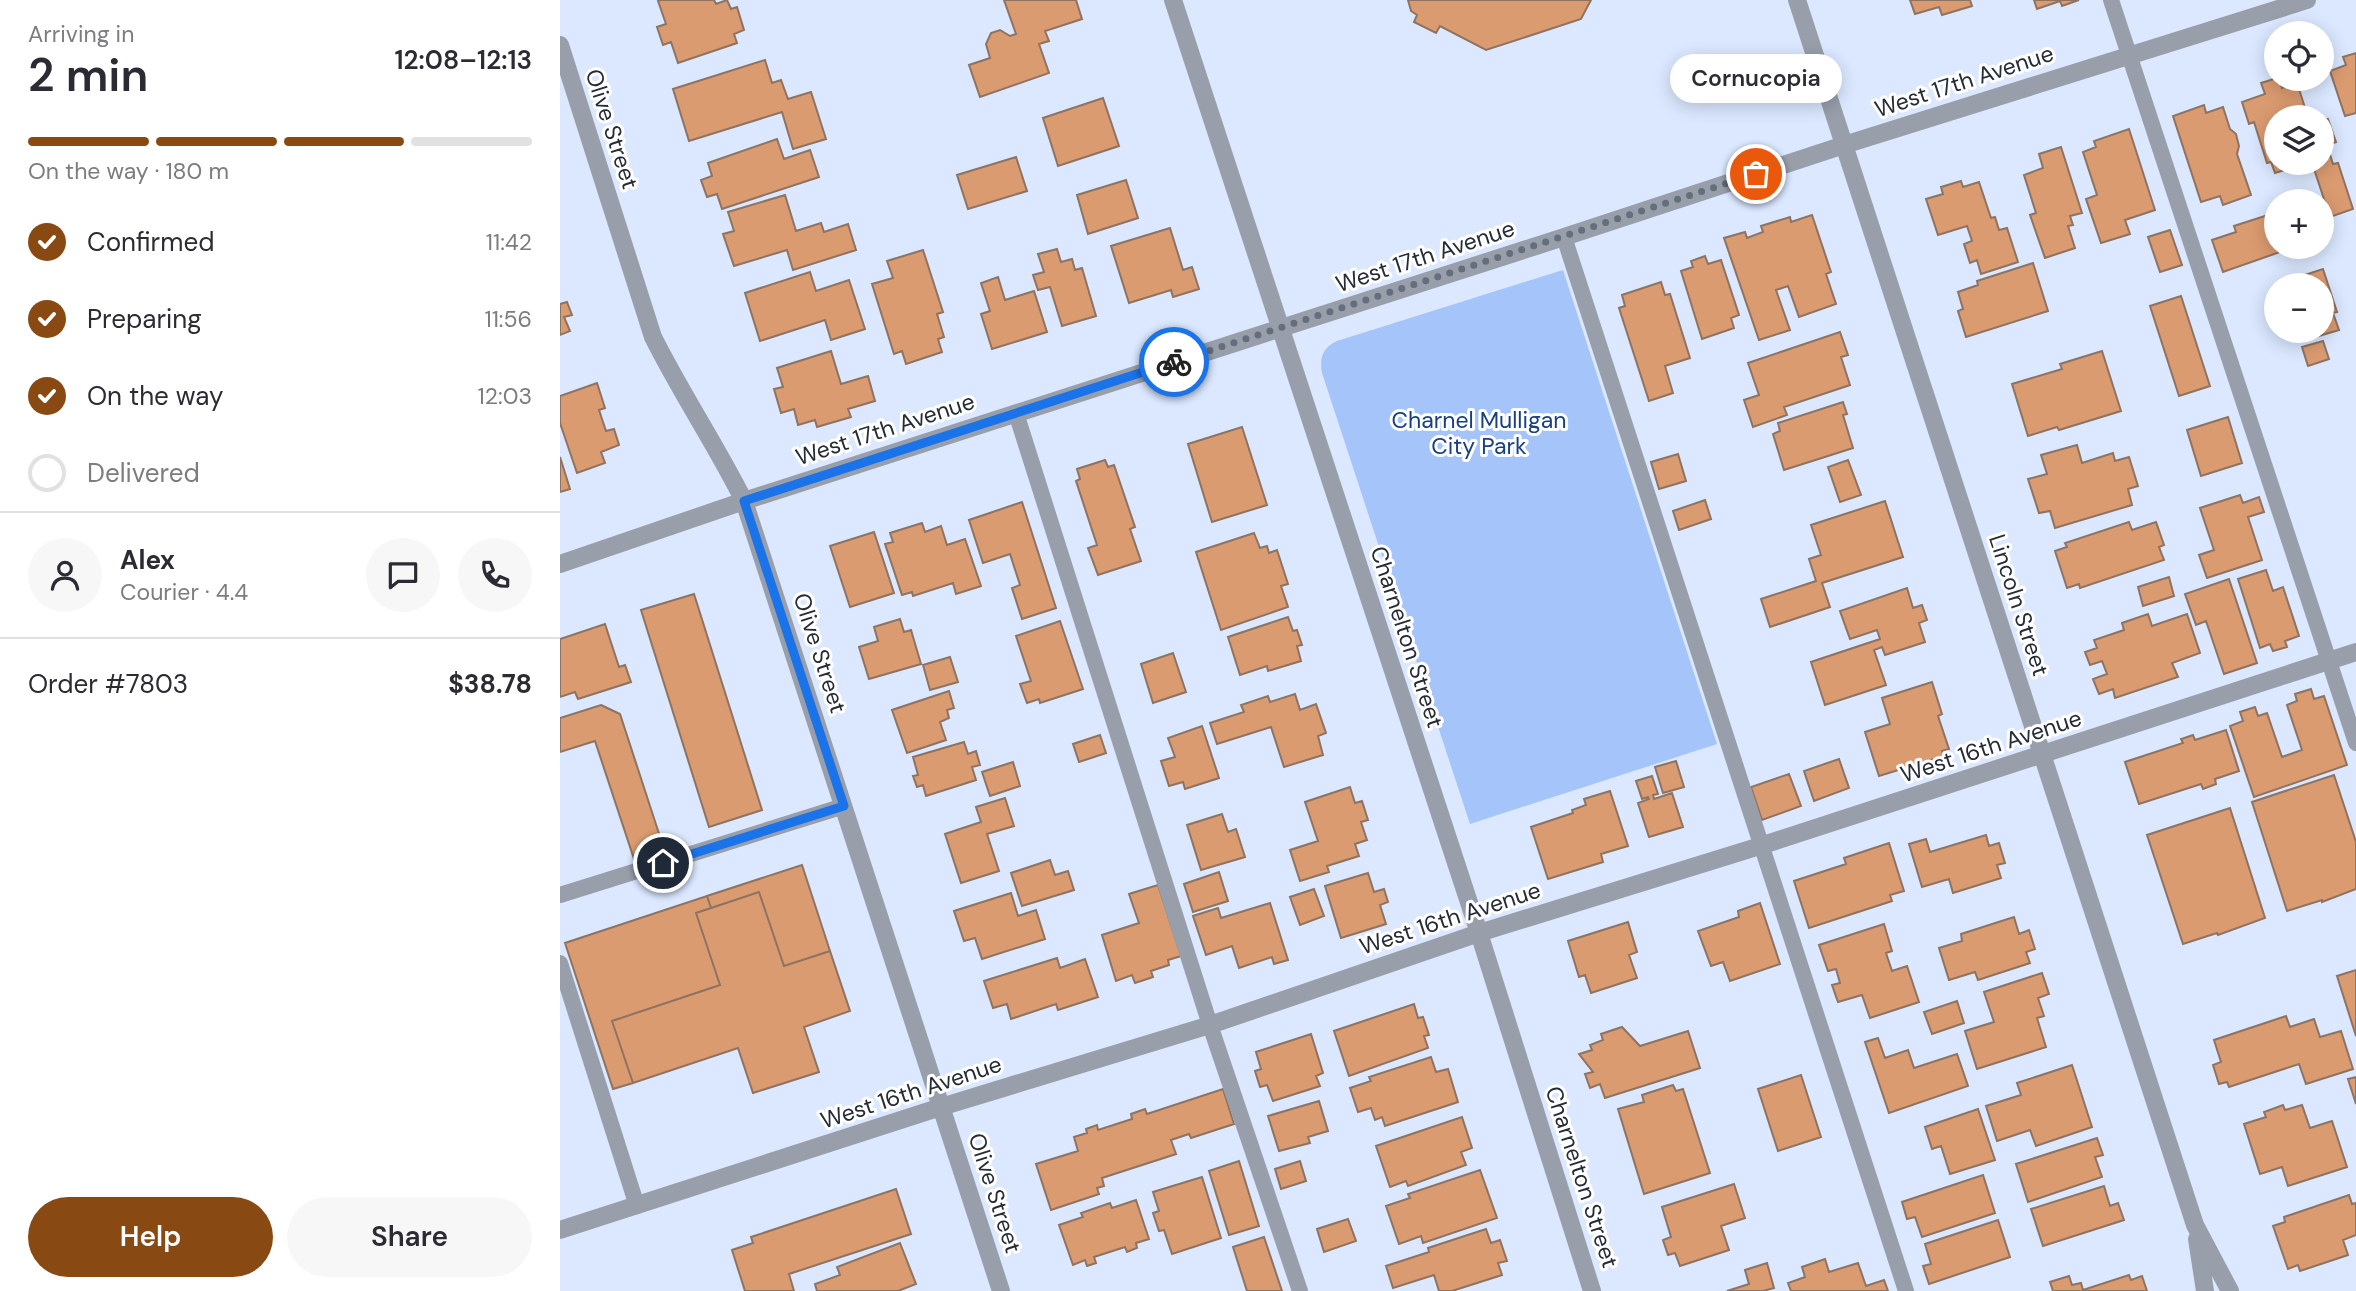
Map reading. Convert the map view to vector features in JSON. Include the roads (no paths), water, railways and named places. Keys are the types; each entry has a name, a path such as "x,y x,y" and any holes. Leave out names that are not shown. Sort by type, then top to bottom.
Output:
{"street":[{"name":"Charnelton Street","path":"1173,0 1479,933 1592,1291"},
{"name":"Lincoln Street","path":"1797,0 2195,1225 2205,1291"},
{"name":"West 17th Avenue","path":"560,564 744,501 1844,145 2307,0"},
{"name":"Olive Street","path":"560,45 653,337 744,501 1001,1291"},
{"name":"West 16th Avenue","path":"560,1230 941,1107 1210,1025 1479,933 1760,846 2356,652"},
{"name":"Lincoln Street","path":"2195,1225 2230,1291"}],"lane":[{"path":"2110,0 2356,743"},
{"path":"1564,237 1906,1291"},
{"path":"1016,413 1210,1025 1300,1291"},
{"path":"560,895 844,806"},
{"path":"560,963 636,1206"}],"place":[{"name":"Cornucopia","path":"1756,174"}],"park label":[{"name":"Charnel Mulligan City Park","path":"1479,433"}]}
